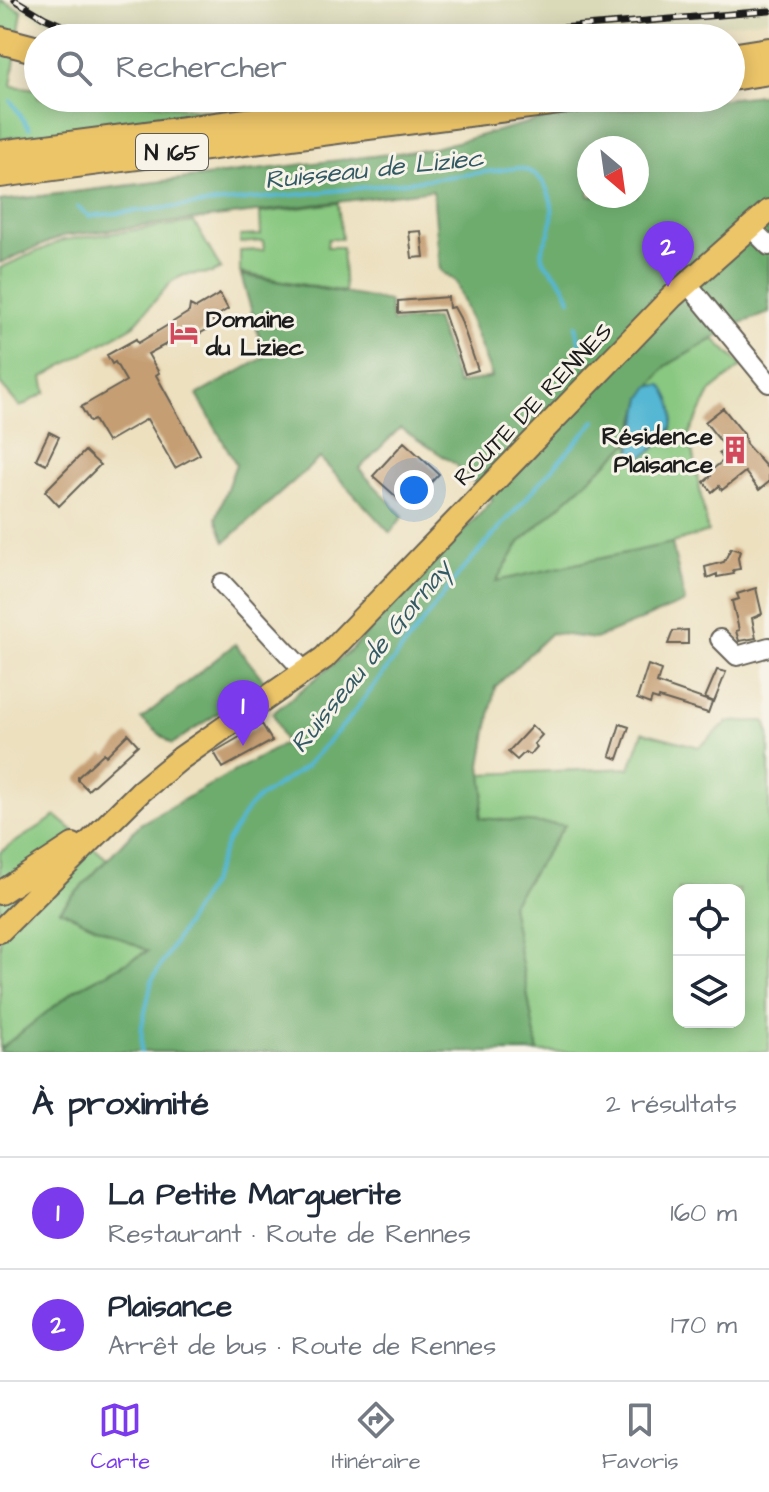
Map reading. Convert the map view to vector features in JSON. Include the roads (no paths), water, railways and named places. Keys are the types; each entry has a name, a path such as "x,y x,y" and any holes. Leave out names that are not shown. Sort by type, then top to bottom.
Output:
{"highway":[{"path":"0,40 24,46"},
{"path":"745,55 769,51"},
{"path":"745,75 769,71"},
{"name":"N 165","path":"0,154 322,112"},
{"name":"N 165","path":"0,174 476,112"}],"main road":[{"name":"ROUTE DE RENNES","path":"0,931 141,791 202,741 324,658 614,355 687,283 769,211"},
{"path":"0,893 76,843 97,825 114,818"},
{"name":"ROUTE DE RENNES","path":"0,948 47,885"}],"street":[{"path":"750,227 769,246"},
{"path":"687,283 769,383"},
{"path":"222,583 305,672"},
{"path":"720,639 737,656 769,647"}],"water":[{"path":"662,385 673,409 671,428 650,452 639,459 630,456 642,398 650,386"}],"waterway":[{"name":"Ruisseau de Liziec","path":"11,101 29,128"},
{"name":"Ruisseau de Liziec","path":"78,207 89,216 517,168 536,176 548,192 551,223 541,254 562,282 570,299"},
{"name":"Ruisseau de Liziec","path":"576,326 583,359"},
{"name":"Ruisseau de Gornay","path":"141,1052 142,1026 152,980 211,882 227,842 247,810 257,799 305,767 348,720 463,569 595,421"}],"railway":[{"path":"15,0 59,24"},
{"path":"609,24 769,11"}],"place":[{"name":"Plaisance","path":"668,287"},
{"name":"Domaine du Liziec","path":"184,333"},
{"name":"Résidence Plaisance","path":"735,450"},
{"name":"La Petite Marguerite","path":"243,746"}]}
